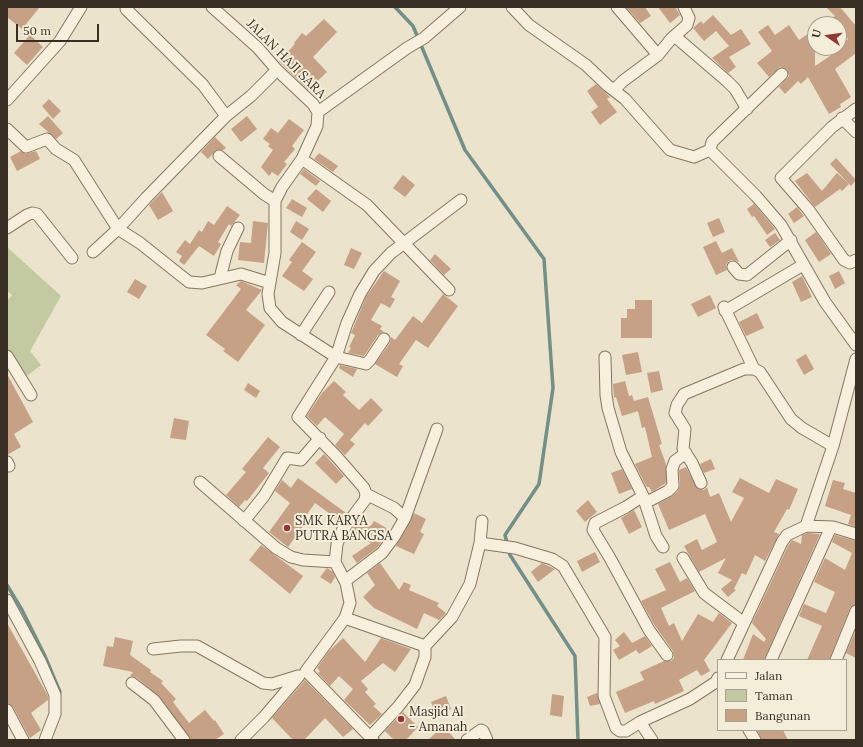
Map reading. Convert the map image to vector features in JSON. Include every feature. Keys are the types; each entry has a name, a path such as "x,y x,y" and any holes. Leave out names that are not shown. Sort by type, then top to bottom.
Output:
{"street":[{"path":"7,100 60,41 81,7"},
{"name":"JALAN HAJI SARA","path":"212,7 258,48 277,70 314,104 318,112 317,126 302,159 282,187 275,201 275,253 268,294 270,308 282,322 336,357 366,364 384,339"},
{"path":"318,112 407,48 424,38 460,7"},
{"path":"512,7 529,25 586,65 625,99 670,150 694,157 710,150"},
{"path":"617,7 658,55"},
{"path":"614,90 629,76 658,55 671,39 674,38 686,25 689,18 684,7"},
{"path":"126,9 204,85 226,116"},
{"path":"674,38 678,39 685,47 727,80 735,89 747,109"},
{"path":"93,252 118,229 226,116 251,96 277,70"},
{"path":"710,150 712,142 782,74"},
{"path":"856,110 842,118 781,178 813,215 844,260 850,263 856,260"},
{"path":"842,118 856,132"},
{"path":"7,129 26,147 47,139 56,149 74,160 118,229 140,243 189,282 202,283 241,274 270,283"},
{"path":"710,150 765,206 791,240 803,265 825,302 856,345"},
{"path":"219,156 264,194 275,201"},
{"path":"302,159 367,205 449,290"},
{"path":"405,518 394,508 366,494 352,474 320,438 298,417 336,357 347,323 360,294 374,271 403,243 461,200"},
{"path":"7,228 27,215 32,213 38,214 72,258"},
{"path":"220,278 227,251 238,228"},
{"path":"733,267 739,274 747,275 791,240"},
{"path":"803,265 725,309 754,369 764,376 791,419 802,428 833,446"},
{"path":"301,335 329,292"},
{"path":"7,356 31,395"},
{"path":"605,357 606,395 608,408 621,452 645,499 656,536 663,546"},
{"path":"806,526 833,446 856,359"},
{"path":"701,483 683,445 686,429 675,413 676,405 684,394 744,369 754,369"},
{"path":"345,581 382,553 394,537 405,518 437,429"},
{"path":"244,521 264,496 287,458 301,460 320,438"},
{"path":"667,655 649,630 593,530 595,523 626,507 668,490 672,486 672,469 675,461 686,453"},
{"path":"200,482 276,548 291,557 303,560 335,562"},
{"path":"241,740 264,718 302,673 345,618 350,603 345,581 335,562 337,544 342,531 365,500 366,494"},
{"path":"302,673 372,738 414,685 425,657 425,646 452,617 461,604 470,584 480,543 482,521"},
{"path":"727,659 782,542 794,530 806,526 831,526 856,534"},
{"path":"771,659 831,526"},
{"path":"480,543 514,548 552,559 563,566 605,637 604,696 616,728 620,731 626,731 640,722 690,699 717,681"},
{"path":"683,558 704,593 744,623"},
{"path":"7,600 40,661 55,695 55,714 45,740"},
{"path":"836,659 856,611"},
{"path":"345,618 425,646"},
{"path":"153,649 197,646 263,684 272,684 302,673"},
{"path":"132,683 154,700 184,740"},
{"path":"7,710 23,740"},
{"path":"640,722 652,740"},
{"path":"467,740 481,730 483,731 487,740"},
{"path":"750,731 755,740"}],"green space":[{"path":"7,247 61,296 30,351 41,365 27,376 7,349 7,301 12,295 7,291"}],"building":[{"path":"7,7 40,7 22,29 7,17"},
{"path":"626,7 645,7 651,16 640,23"},
{"path":"658,7 675,7 680,15 670,23"},
{"path":"826,7 840,7 856,26 856,53 835,69 851,97 840,104 841,107 829,114 808,77 801,84 798,81 785,94 779,87 789,76 787,69 780,67 769,77 757,63 772,51 758,32 768,25 775,35 789,25 799,40 807,34 807,56 815,56 815,66 830,56 847,56 847,16 835,16"},
{"path":"713,15 731,35 741,29 751,44 729,57 736,67 728,73 712,58 729,46 716,31 704,41 693,28 701,21 703,24"},
{"path":"324,19 337,32 313,57 327,72 308,90 279,61 295,44 294,43 302,33 306,36"},
{"path":"30,35 43,47 27,65 14,53"},
{"path":"596,84 610,97 607,99 617,112 600,125 591,112 598,107 587,91"},
{"path":"49,99 61,111 53,119 42,106"},
{"path":"48,116 63,133 56,139 39,124"},
{"path":"247,116 257,129 241,142 231,129"},
{"path":"289,119 304,130 292,146 295,149 284,162 287,164 278,176 272,172 269,176 261,167 273,150 268,146 270,144 263,139 271,128 278,133"},
{"path":"215,137 226,148 223,150 216,150 208,159 201,152"},
{"path":"21,151 25,154 36,151 40,159 17,171 10,157"},
{"path":"319,153 338,166 333,172 314,159"},
{"path":"836,158 856,180 851,186 830,164"},
{"path":"304,169 320,181 316,186 300,174"},
{"path":"807,173 822,191 837,173 849,184 842,191 840,189 815,207 795,181"},
{"path":"403,175 415,185 405,197 393,188"},
{"path":"316,189 331,201 323,212 307,199"},
{"path":"162,192 173,211 158,220 149,205"},
{"path":"292,199 307,208 302,217 286,208"},
{"path":"754,204 775,229 767,235 754,216 752,217 747,209"},
{"path":"227,206 240,215 231,226 229,224 218,242 221,244 214,256 199,246 184,265 179,261 182,256 176,252 185,240 190,244 199,230 202,232 208,221 214,225"},
{"path":"797,207 804,216 794,223 788,214"},
{"path":"719,218 725,232 713,237 707,223"},
{"path":"253,221 268,223 264,263 238,260 240,242 251,243"},
{"path":"296,221 309,229 302,240 290,232"},
{"path":"816,232 831,254 819,262 805,240"},
{"path":"775,233 780,240 770,247 765,240"},
{"path":"716,241 722,253 732,248 739,262 732,260 729,261 726,265 727,270 716,275 703,247"},
{"path":"302,242 316,252 302,271 313,279 304,291 282,276 292,262 289,260"},
{"path":"351,248 362,253 354,269 344,265"},
{"path":"435,254 451,269 444,275 430,260"},
{"path":"384,271 400,281 391,297 395,299 390,308 381,303 371,320 382,326 380,329 384,332 378,335 364,356 348,353 351,348 349,347 355,335 351,333 366,297"},
{"path":"839,271 845,283 835,289 829,276"},
{"path":"802,276 812,297 801,302 792,282"},
{"path":"135,279 147,286 139,299 127,292"},
{"path":"241,281 262,290 246,310 265,325 238,362 223,351 225,349 206,335 241,289 236,285"},
{"path":"443,294 458,306 428,348 416,340 399,364 403,366 397,377 375,364 390,343 391,337 395,340 413,316 422,323"},
{"path":"710,295 716,308 698,317 691,304"},
{"path":"635,300 652,300 652,338 621,338 621,318 627,318 627,309 635,309"},
{"path":"757,313 764,328 746,336 739,322"},
{"path":"638,352 642,372 626,375 622,355"},
{"path":"806,354 814,369 804,375 796,360"},
{"path":"340,365 357,369 353,377 339,368"},
{"path":"659,371 663,390 651,393 647,373"},
{"path":"7,374 33,422 14,434 21,447 7,455"},
{"path":"334,381 346,392 343,395 359,410 371,398 383,410 368,426 365,423 350,440 355,444 345,455 335,445 344,434 325,417 317,426 307,416 322,393"},
{"path":"625,381 629,396 632,395 634,401 648,397 662,444 659,445 666,464 666,483 652,492 645,484 635,464 652,457 645,427 642,428 638,411 622,416 616,397 614,398 613,384"},
{"path":"248,383 260,391 256,398 244,390"},
{"path":"174,418 189,421 186,440 170,438"},
{"path":"268,437 280,447 263,468 269,473 247,501 245,500 239,507 226,495 246,472 242,469"},
{"path":"324,454 344,476 336,484 315,463"},
{"path":"711,459 715,469 704,473 700,464"},
{"path":"686,467 697,488 704,490 707,487 710,497 719,493 731,522 744,498 732,492 740,478 769,493 776,479 798,489 789,510 787,509 774,532 779,534 765,561 755,555 746,575 742,573 734,589 736,590 728,597 721,589 732,580 718,573 726,558 699,572 684,546 697,539 702,550 717,542 705,514 669,530 658,504 671,497 678,491 680,486 679,470"},
{"path":"622,469 632,489 619,494 611,473"},
{"path":"298,478 346,513 340,521 315,503 303,520 306,522 288,547 269,532 290,503 275,491 282,480 291,488"},
{"path":"833,480 845,483 843,489 856,493 856,527 848,524 851,515 825,506"},
{"path":"588,500 597,512 585,522 576,511"},
{"path":"634,510 642,527 629,534 621,518"},
{"path":"414,513 426,519 420,532 424,534 414,554 396,546"},
{"path":"359,519 371,526 374,521 390,530 377,548 357,563 352,556 371,543 350,532"},
{"path":"807,533 820,534 764,659 743,659 753,634 764,642 766,639 752,623 788,546 792,540 801,544 802,535"},
{"path":"835,535 856,541 856,604 850,608 829,659 807,659 822,626 799,616 804,604 826,613 835,592 814,582 825,558 845,570 852,553 832,542"},
{"path":"261,545 303,576 290,594 249,560"},
{"path":"595,552 600,562 582,572 577,561"},
{"path":"670,562 680,582 687,578 695,591 661,608 669,626 674,623 682,641 698,614 713,622 719,613 732,623 704,660 710,671 701,676 697,670 679,680 684,691 655,704 654,701 625,713 616,692 644,680 640,672 664,661 671,661 674,658 673,651 655,626 641,601 666,590 655,569"},
{"path":"380,563 399,590 404,582 411,585 409,590 439,603 437,606 446,613 439,620 424,613 417,629 374,608 363,597 375,585 367,573"},
{"path":"542,563 555,569 538,582 531,572"},
{"path":"327,568 333,572 335,577 331,584 320,577"},
{"path":"7,623 48,696 48,700 31,713 41,730 30,738 13,707 7,703"},
{"path":"856,630 856,658 846,653"},
{"path":"624,632 632,643 645,636 652,646 639,654 636,650 619,660 613,650 620,646 615,640"},
{"path":"115,637 133,641 130,655 151,670 150,672 163,681 161,683 176,699 173,702 189,723 205,710 214,721 215,720 224,734 215,740 191,740 159,696 136,677 130,676 133,672 103,666 107,646 113,647"},
{"path":"343,638 365,662 381,638 411,649 395,672 383,663 361,681 368,689 365,692 376,704 373,706 382,714 370,725 344,700 353,689 339,676 330,686 318,673 320,671 317,668 329,651"},
{"path":"305,680 353,729 343,737 325,718 304,740 293,740 272,718"},
{"path":"597,693 600,704 590,706 587,697"},
{"path":"552,694 564,696 562,717 550,715"},
{"path":"446,696 451,709 436,715 431,702"},
{"name":"Masjid Al - Amanah","path":"403,712 418,727 406,740 394,740 385,731"},
{"path":"443,726 456,740 428,740"},
{"path":"758,731 784,731 788,740 762,740"}],"waterway":[{"path":"395,7 413,26 465,150 544,259 553,388 539,484 505,535 510,555 575,656 578,740"},
{"path":"7,585 22,610 44,654 60,692 59,697"}],"place":[{"name":"SMK KARYA PUTRA BANGSA","path":"287,528"},
{"name":"Masjid Al - Amanah","path":"401,719"}]}
